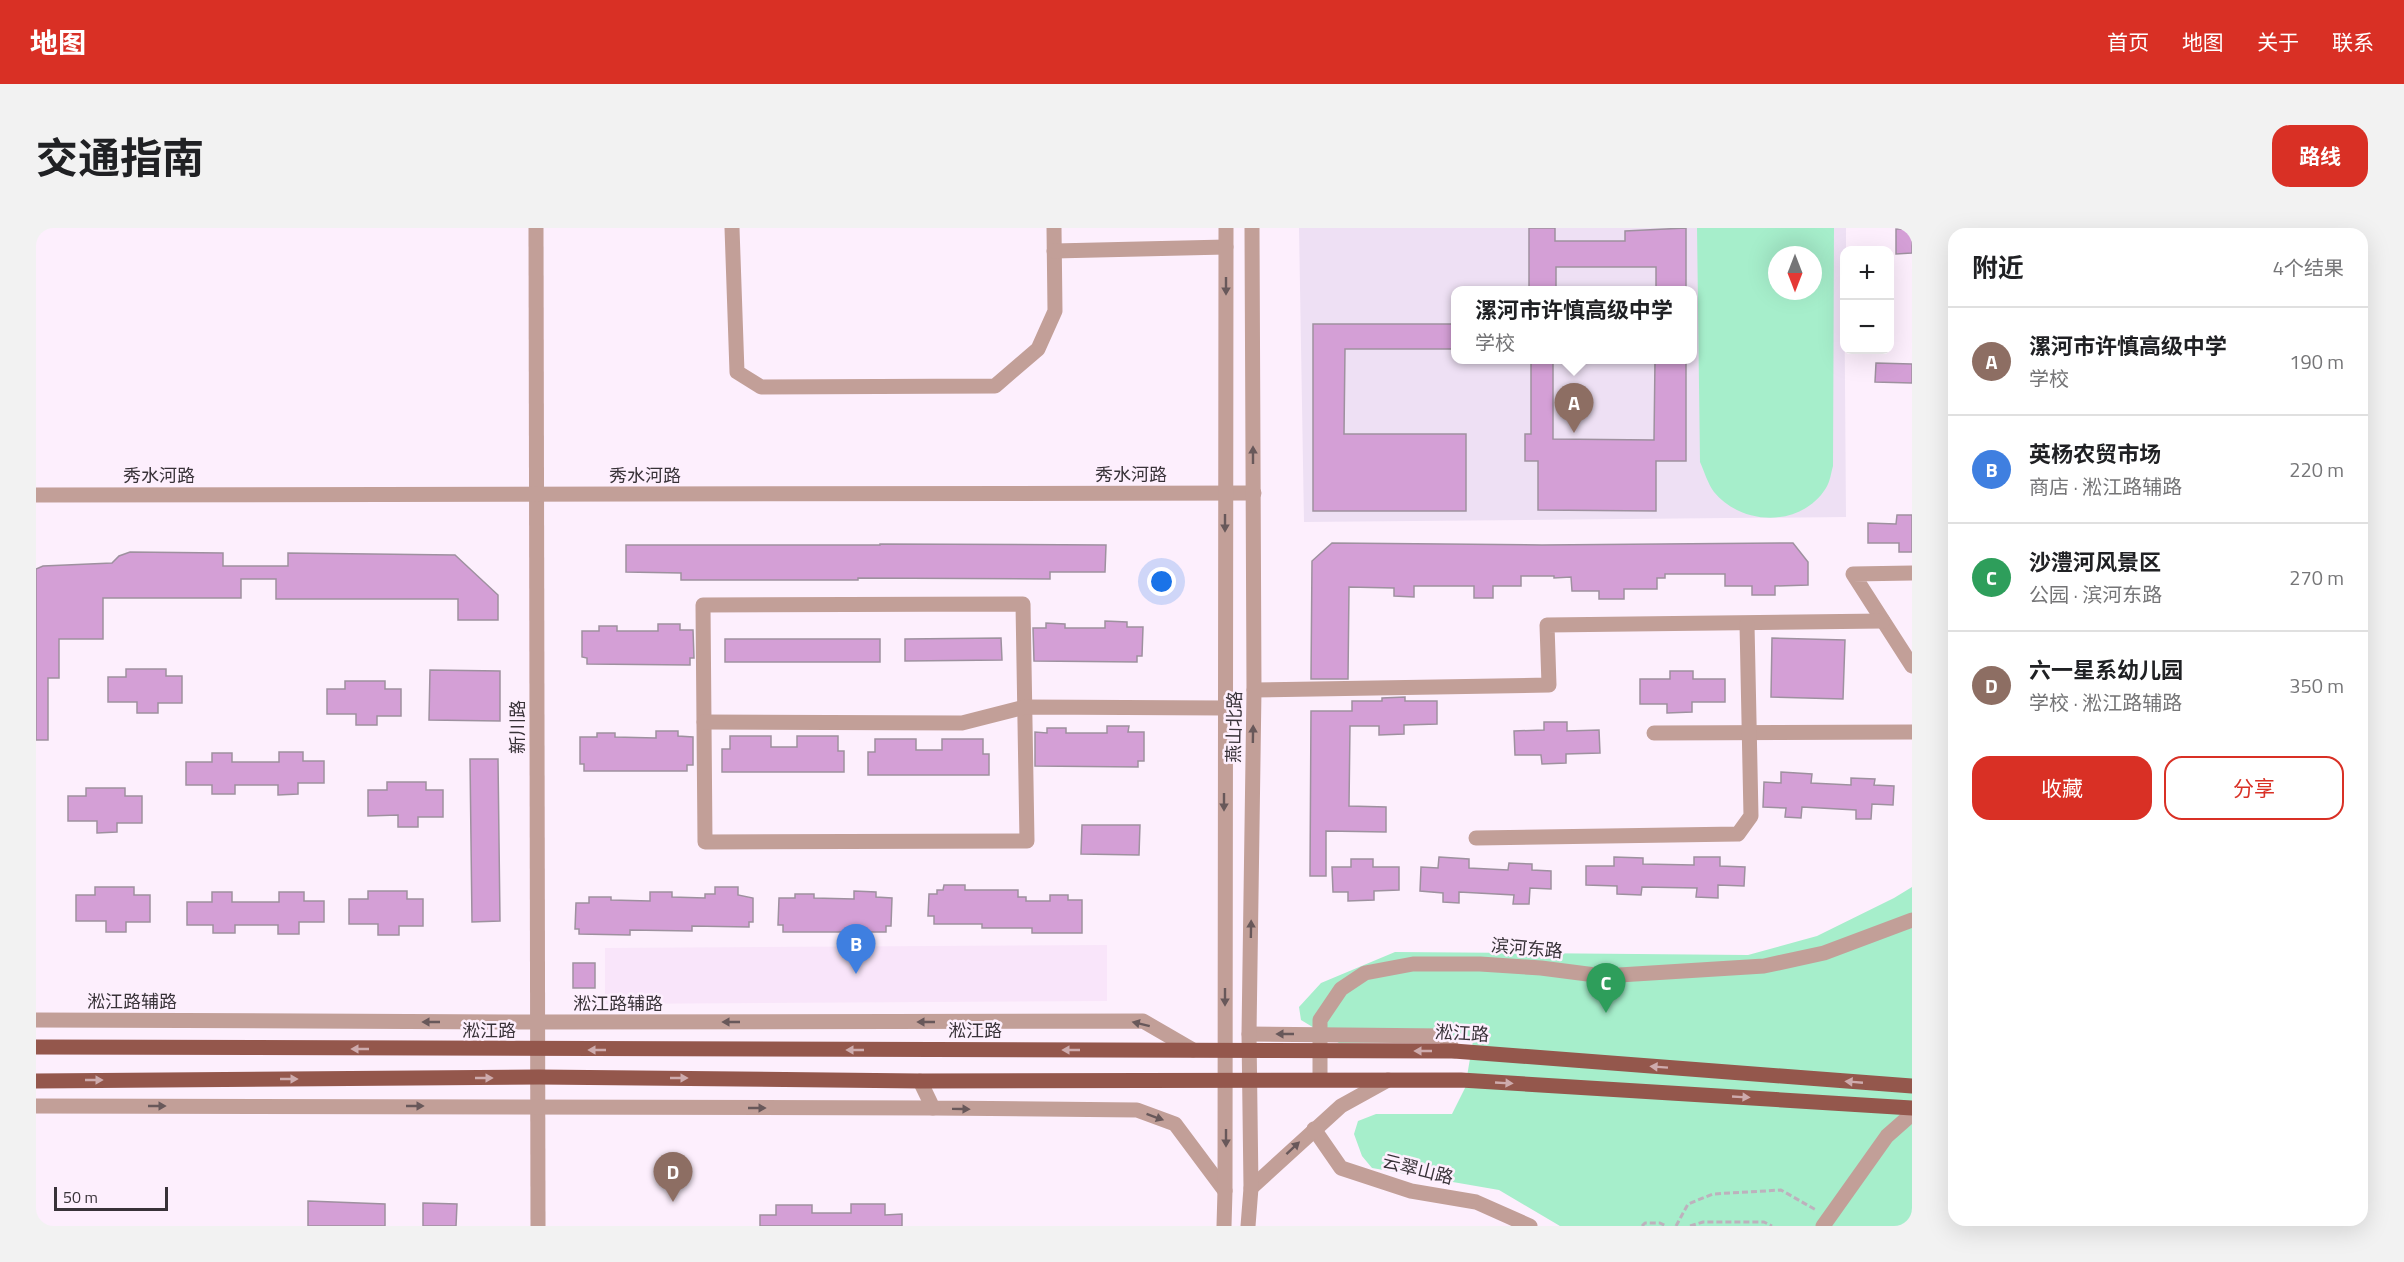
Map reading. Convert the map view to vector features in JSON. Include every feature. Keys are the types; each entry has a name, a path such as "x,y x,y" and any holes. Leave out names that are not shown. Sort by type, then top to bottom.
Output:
{"main road":[{"name":"淞江路","path":"36,1047 1454,1051 1912,1086"},
{"path":"36,1081 539,1077 920,1081 1461,1080 1912,1108"}],"street":[{"name":"新川路","path":"536,228 538,1226"},
{"path":"732,228 737,372 761,387 995,387 1038,349 1055,310 1054,228"},
{"name":"燕山北路","path":"1224,1226 1226,228"},
{"name":"燕山北路","path":"1248,1226 1251,1188 1249,1034 1254,690 1252,228"},
{"path":"1054,251 1226,247"},
{"name":"秀水河路","path":"36,495 1254,493"},
{"path":"1912,573 1853,573 1912,666"},
{"path":"1023,604 1025,707 1027,841 705,842 703,605 1023,604"},
{"path":"1254,690 1549,685 1547,625 1883,621"},
{"path":"1476,838 1738,834 1750,816 1747,624"},
{"path":"704,722 962,723 1025,707 1224,708"},
{"path":"1654,733 1912,732"},
{"name":"滨河东路","path":"1320,1079 1320,1020 1341,989 1365,974 1413,964 1490,964 1604,976 1764,966 1824,953 1912,920"},
{"name":"淞江路辅路","path":"36,1020 1143,1021 1193,1050"},
{"path":"1249,1034 1444,1036 1454,1051"},
{"path":"1251,1188 1341,1106 1388,1080"},
{"path":"920,1081 933,1108"},
{"path":"36,1106 1137,1110 1174,1124 1225,1191"},
{"path":"1826,1222 1887,1136 1912,1114"},
{"name":"云翠山路","path":"1314,1129 1341,1168 1411,1191 1476,1202 1530,1226"}],"path":[{"path":"1676,1226 1688,1204 1713,1194 1781,1190 1826,1222"},
{"path":"1690,1226 1703,1222 1764,1222 1773,1226"},
{"path":"1642,1226 1645,1223 1660,1223 1666,1226"}],"shaded area":[{"path":"1299,228 1846,228 1846,246 1840,246 1840,354 1845,354 1846,517 1304,522"},
{"path":"1107,945 1107,1001 605,1004 605,948"}],"green space":[{"path":"1697,228 1834,228 1833,466 1827,486 1815,501 1802,510 1787,516 1771,518 1740,511 1726,503 1714,492 1700,462"},
{"path":"1912,887 1912,1226 1560,1226 1499,1190 1372,1168 1362,1156 1354,1134 1358,1121 1376,1114 1452,1114 1465,1088 1473,1041 1339,1043 1301,1020 1299,1007 1321,983 1395,952 1748,955 1817,936"}],"building":[{"path":"1529,228 1555,228 1555,241 1625,241 1625,231 1686,228 1686,286 1656,286 1656,267 1556,267 1556,286 1529,286"},
{"path":"1896,229 1912,229 1912,253 1896,254"},
{"path":"1313,324 1451,324 1451,349 1345,349 1344,434 1466,434 1466,511 1313,511"},
{"path":"1876,363 1912,364 1912,383 1875,382"},
{"path":"1531,364 1553,364 1553,439 1654,440 1655,364 1686,364 1686,461 1656,461 1656,511 1538,510 1538,461 1525,461 1525,434 1531,434"},
{"path":"1897,515 1912,515 1912,552 1899,552 1899,543 1868,543 1868,523 1896,524"},
{"path":"1332,543 1542,545 1793,543 1808,562 1808,585 1775,586 1775,595 1752,595 1752,586 1725,586 1725,574 1665,574 1665,578 1657,578 1657,589 1624,589 1624,599 1599,599 1599,591 1572,591 1571,577 1554,578 1554,576 1521,576 1521,586 1493,586 1493,598 1474,598 1474,586 1414,586 1414,597 1394,596 1394,588 1349,587 1348,679 1311,679 1312,561"},
{"path":"626,545 1106,545 1105,572 1050,572 1050,579 681,580 681,573 626,572"},
{"path":"130,552 223,553 223,566 288,566 288,553 455,555 498,595 498,620 458,620 458,599 276,599 276,579 241,579 241,598 103,598 103,639 59,639 59,678 48,678 48,740 36,740 36,569 43,566 112,563 119,556"},
{"path":"1105,621 1127,622 1127,627 1143,627 1142,656 1137,656 1137,662 1034,661 1033,628 1046,628 1046,623 1065,624 1065,628 1105,628"},
{"path":"658,624 680,624 680,630 693,630 694,658 690,658 690,665 587,664 587,658 582,657 582,631 599,631 599,626 617,626 617,631 658,631"},
{"path":"1001,638 1002,660 905,661 905,639"},
{"path":"1772,638 1845,640 1843,699 1771,697"},
{"path":"725,639 880,639 880,662 725,662"},
{"path":"126,669 166,669 166,676 182,676 182,703 158,703 158,713 137,713 137,702 108,702 108,677 126,677"},
{"path":"430,670 500,671 500,721 429,720"},
{"path":"1670,671 1693,671 1693,679 1725,679 1725,702 1692,702 1692,712 1667,713 1667,704 1640,704 1640,679 1670,679"},
{"path":"345,681 385,681 385,689 401,689 401,716 377,716 377,725 356,725 356,714 327,714 327,689 345,689"},
{"path":"1405,697 1405,701 1437,701 1437,724 1404,725 1404,734 1379,735 1379,726 1350,726 1349,806 1386,807 1386,832 1326,831 1326,876 1310,876 1311,711 1352,711 1352,701 1382,701 1382,698"},
{"path":"1544,722 1567,722 1567,731 1599,730 1600,753 1566,754 1566,763 1542,764 1541,755 1515,755 1514,731 1544,730"},
{"path":"1107,726 1129,726 1128,732 1144,732 1144,761 1138,761 1138,767 1035,766 1035,732 1047,733 1047,728 1066,728 1066,733 1107,733"},
{"path":"656,731 678,731 678,736 693,737 693,765 687,765 687,771 584,771 584,764 580,764 580,737 597,737 597,733 615,733 615,737 656,738"},
{"path":"730,736 771,736 771,747 797,747 797,736 838,736 838,751 844,751 844,772 722,772 722,749 730,749"},
{"path":"875,739 916,739 916,750 942,750 942,739 983,739 983,754 989,754 989,775 868,775 868,752 875,752"},
{"path":"279,752 303,752 303,761 324,761 324,783 298,783 298,794 278,795 278,785 235,785 235,794 212,794 212,785 186,785 186,762 212,762 212,753 232,753 232,762 279,762"},
{"path":"470,759 498,759 500,921 472,922"},
{"path":"1781,772 1812,774 1811,783 1851,785 1851,778 1875,779 1874,785 1894,786 1893,805 1872,804 1871,819 1856,819 1856,810 1802,807 1801,818 1785,817 1786,808 1763,807 1764,782 1781,783"},
{"path":"387,782 426,782 426,790 443,790 443,817 418,817 418,827 398,827 398,815 368,816 368,790 387,790"},
{"path":"86,788 125,788 125,796 142,796 142,823 117,823 117,832 97,833 97,821 68,821 68,796 86,796"},
{"path":"1082,825 1140,825 1139,855 1081,854"},
{"path":"1439,857 1469,859 1469,868 1508,870 1509,863 1532,864 1532,870 1551,871 1551,889 1530,888 1529,904 1513,904 1514,895 1459,892 1459,903 1443,902 1443,893 1420,891 1421,867 1438,868"},
{"path":"1614,857 1643,858 1643,864 1694,865 1694,857 1720,857 1720,866 1745,867 1744,886 1718,885 1718,898 1696,897 1697,888 1642,887 1641,895 1617,894 1617,886 1586,885 1586,866 1614,866"},
{"path":"1351,859 1373,859 1373,867 1399,867 1399,890 1374,891 1374,900 1348,901 1348,892 1333,892 1332,867 1351,867"},
{"path":"944,885 965,885 965,890 1018,890 1018,897 1026,897 1026,901 1050,901 1050,895 1068,895 1068,900 1082,900 1082,933 1032,933 1032,928 982,928 982,924 934,924 934,916 928,916 929,894 937,894 937,890 943,890"},
{"path":"95,887 134,887 134,895 150,895 150,922 126,922 126,932 106,932 106,921 76,921 76,895 95,895"},
{"path":"715,887 738,887 738,895 753,898 753,922 749,922 749,927 692,926 692,931 630,930 630,935 579,934 579,929 575,929 576,903 589,903 589,897 650,901 650,892 672,892 672,897 705,898 705,894 715,894"},
{"path":"368,891 407,891 407,899 423,899 423,926 399,926 399,935 378,935 378,924 349,924 349,899 368,899"},
{"path":"854,891 876,892 876,897 892,898 891,926 886,926 886,932 783,932 783,925 778,925 779,898 795,898 795,894 814,894 814,898 854,899"},
{"path":"212,892 232,892 232,902 279,902 279,892 304,892 304,901 324,901 324,922 299,922 299,934 278,934 278,925 235,925 235,933 213,933 213,925 187,925 187,902 212,902"},
{"path":"573,963 595,963 595,988 573,988"},
{"path":"308,1201 385,1204 385,1226 308,1226"},
{"path":"423,1203 457,1204 456,1226 423,1226"},
{"path":"851,1204 885,1204 885,1215 902,1214 902,1226 760,1226 760,1215 776,1215 776,1205 812,1205 812,1213 851,1213"}],"place":[{"name":"漯河市许慎高级中学","path":"1574,433"},
{"name":"英杨农贸市场","path":"856,974"},
{"name":"沙澧河风景区","path":"1606,1013"},
{"name":"六一星系幼儿园","path":"673,1202"}]}
